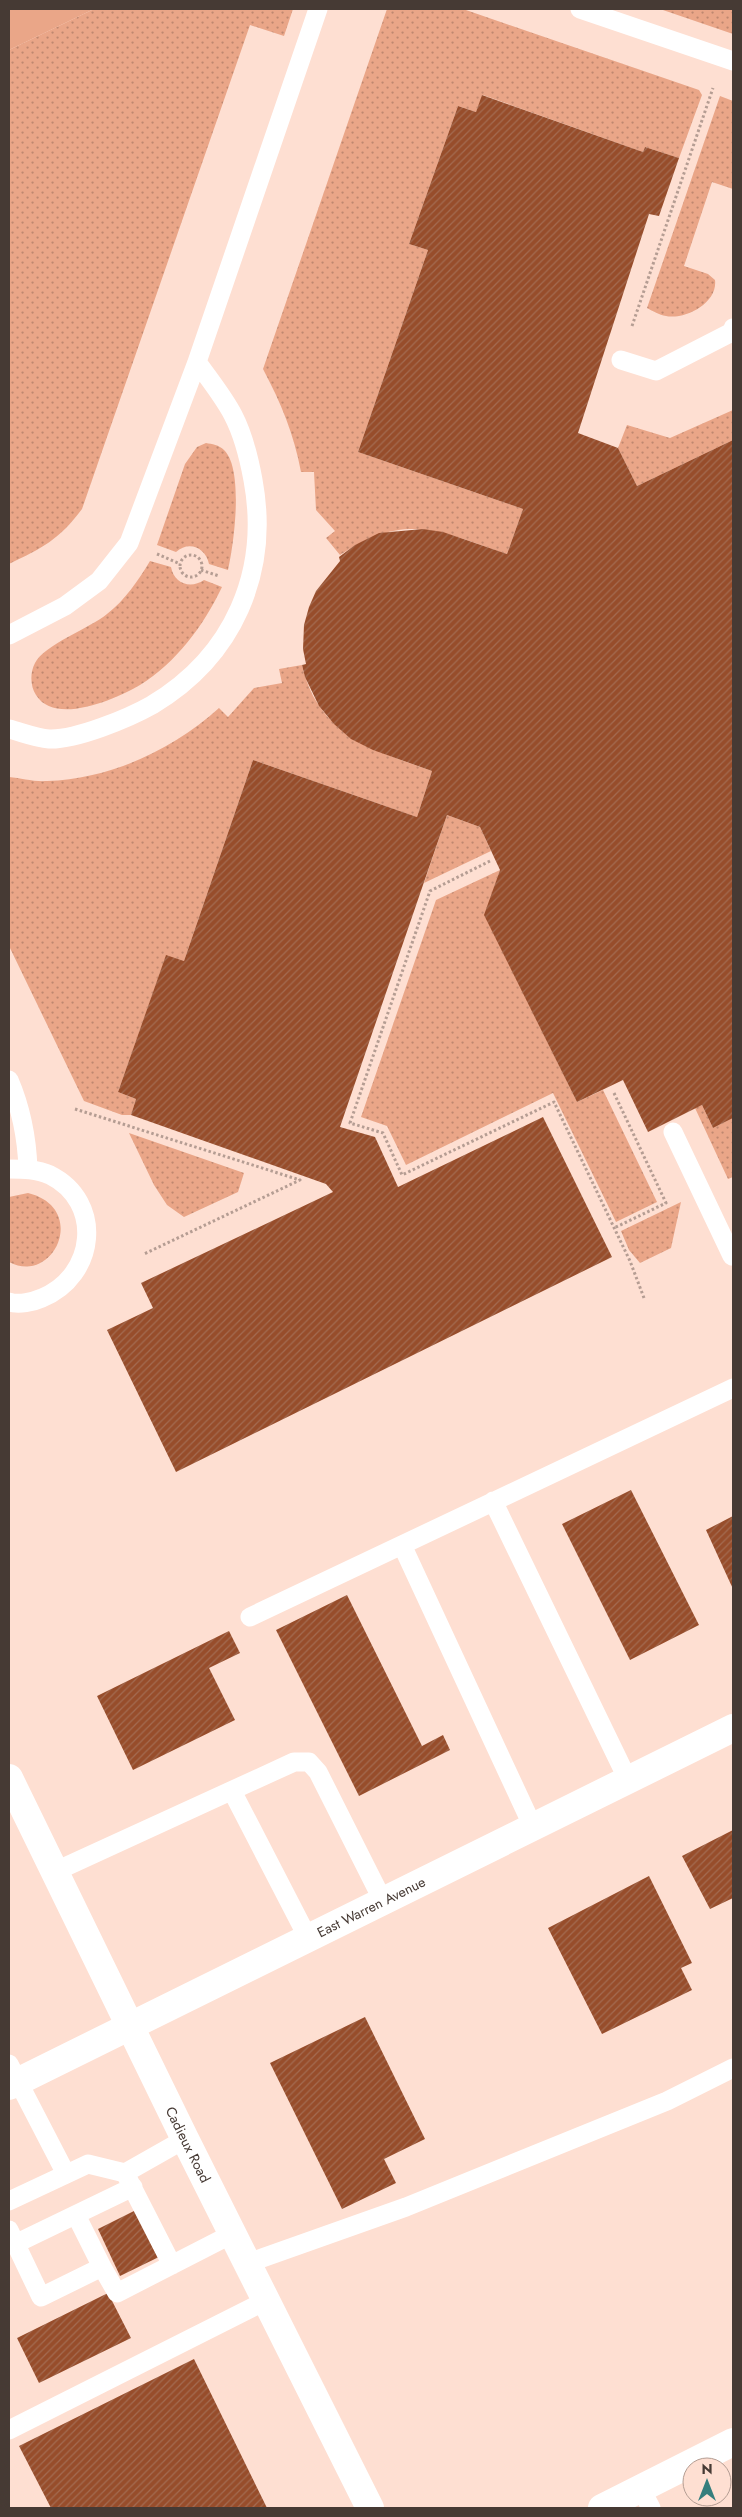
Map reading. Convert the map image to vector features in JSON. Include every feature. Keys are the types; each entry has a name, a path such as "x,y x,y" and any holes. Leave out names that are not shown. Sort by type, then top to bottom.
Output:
{"street":[{"name":"East Warren Avenue","path":"12,2077 130,2026 733,1728"},
{"name":"Cadieux Road","path":"9,1778 185,2139 234,2233 370,2508"},
{"path":"602,2508 646,2498 733,2442"}],"lane":[{"path":"9,635 65,606 99,581 129,543 197,362 318,9"},
{"path":"580,9 733,60"},
{"path":"620,360 656,371 732,332 733,328"},
{"path":"9,729 49,739 94,730 139,712 174,692 208,660 234,622 250,586 257,546 256,498 248,456 233,415 197,362"},
{"path":"9,1080 16,1096 27,1148 28,1169"},
{"path":"673,1132 732,1256"},
{"path":"9,1170 28,1169 50,1175 69,1189 82,1208 87,1232 84,1255 74,1276 57,1292 35,1301 9,1302"},
{"path":"250,1617 733,1388"},
{"path":"493,1501 628,1780"},
{"path":"402,1545 533,1827"},
{"path":"54,1872 294,1762 309,1762 318,1772 383,1901"},
{"path":"232,1791 308,1938"},
{"path":"248,2263 415,2203 668,2101 733,2068"},
{"path":"12,2077 66,2174"},
{"path":"102,2268 41,2297 12,2237 76,2215 129,2180 185,2139"},
{"path":"9,2201 88,2164 129,2180 172,2265"},
{"path":"76,2215 102,2268 117,2293 234,2233"},
{"path":"9,2430 267,2300"}],"path":[{"path":"632,326 714,85"},
{"path":"190,554 199,559 202,566 196,575 188,577 182,573 180,564 183,557 190,554"},
{"path":"490,861 430,890 350,1123 383,1133 402,1175 554,1102 630,1261 644,1298"},
{"path":"614,1093 666,1203 614,1228"},
{"path":"75,1109 300,1180 144,1254"}],"shaded area":[{"path":"9,9 94,9 9,50"},
{"path":"94,9 293,9 284,36 250,25 82,509 74,520 57,536 31,553 9,564 9,50"},
{"path":"387,9 463,9 699,90 702,95 679,158 645,147 643,152 483,95 476,112 458,106 409,244 428,250 358,452 523,509 507,554 442,533 423,529 404,529 384,533 363,541 340,555 326,538 335,531 316,510 314,472 301,472 295,445 286,419 263,369"},
{"path":"660,9 733,9 733,34"},
{"path":"720,96 733,101 733,189 712,182 684,266 708,274 715,280 715,288 706,303 699,308 674,317 663,315 647,308"},
{"path":"733,410 733,440 637,486 618,448 627,425 670,438"},
{"path":"206,443 218,446 224,450 230,460 234,473 236,489 235,526 228,570 209,564 201,550 196,547 181,548 176,552 157,545 185,464 197,447"},
{"path":"150,561 171,567 179,581 184,583 194,584 204,580 222,587 198,629 165,666 129,691 86,707 57,708 45,704 36,695 32,683 33,667 40,656 57,643 114,609 131,590"},
{"path":"302,665 310,689 321,708 335,724 369,747 432,771 417,817 253,760 184,961 166,956 118,1092 136,1099 131,1115 122,1115 84,1101 9,946 9,777 47,781 71,779 117,768 161,749 201,723 219,708 228,717 254,688 282,683 279,669"},
{"path":"447,815 480,827 491,851 424,883"},
{"path":"500,870 485,915 577,1102 603,1090 657,1202 616,1222 553,1093 406,1165 387,1126 361,1117 436,900"},
{"path":"702,1105 713,1128 733,1118 733,1177 728,1179 695,1108"},
{"path":"129,1133 244,1173 238,1192 184,1217 167,1205 154,1185"},
{"path":"28,1193 47,1201 57,1213 61,1228 58,1242 51,1255 40,1263 25,1267 9,1262 9,1197"},
{"path":"681,1202 671,1248 640,1263 629,1250 621,1231"}],"building":[{"path":"482,95 643,152 645,147 679,158 659,216 649,214 578,433 618,448 637,486 733,440 733,1118 713,1128 702,1105 648,1132 623,1080 577,1102 484,915 500,870 480,827 447,815 340,1127 375,1137 398,1187 543,1117 612,1257 176,1472 107,1330 153,1308 141,1283 333,1192 326,1184 131,1115 136,1099 118,1092 166,955 184,961 253,760 417,817 432,771 373,750 351,739 334,724 319,706 305,677 302,665 306,664 303,649 304,625 316,591 340,561 339,557 355,545 379,533 423,529 443,532 507,554 523,509 358,452 428,250 409,244 458,106 476,112"},
{"path":"631,1490 699,1625 630,1660 562,1524"},
{"path":"733,1516 733,1589 706,1530"},
{"path":"347,1595 422,1746 443,1735 450,1750 359,1796 276,1630"},
{"path":"229,1631 240,1653 209,1668 235,1720 133,1770 97,1696"},
{"path":"733,1830 733,1898 710,1909 682,1856"},
{"path":"649,1876 692,1963 681,1968 692,1990 602,2034 548,1928"},
{"path":"365,2017 425,2139 384,2159 396,2183 342,2209 270,2063"},
{"path":"140,2208 163,2255 120,2276 98,2229"},
{"path":"108,2293 131,2338 39,2383 17,2338"},
{"path":"194,2359 267,2508 51,2508 19,2446"}]}
